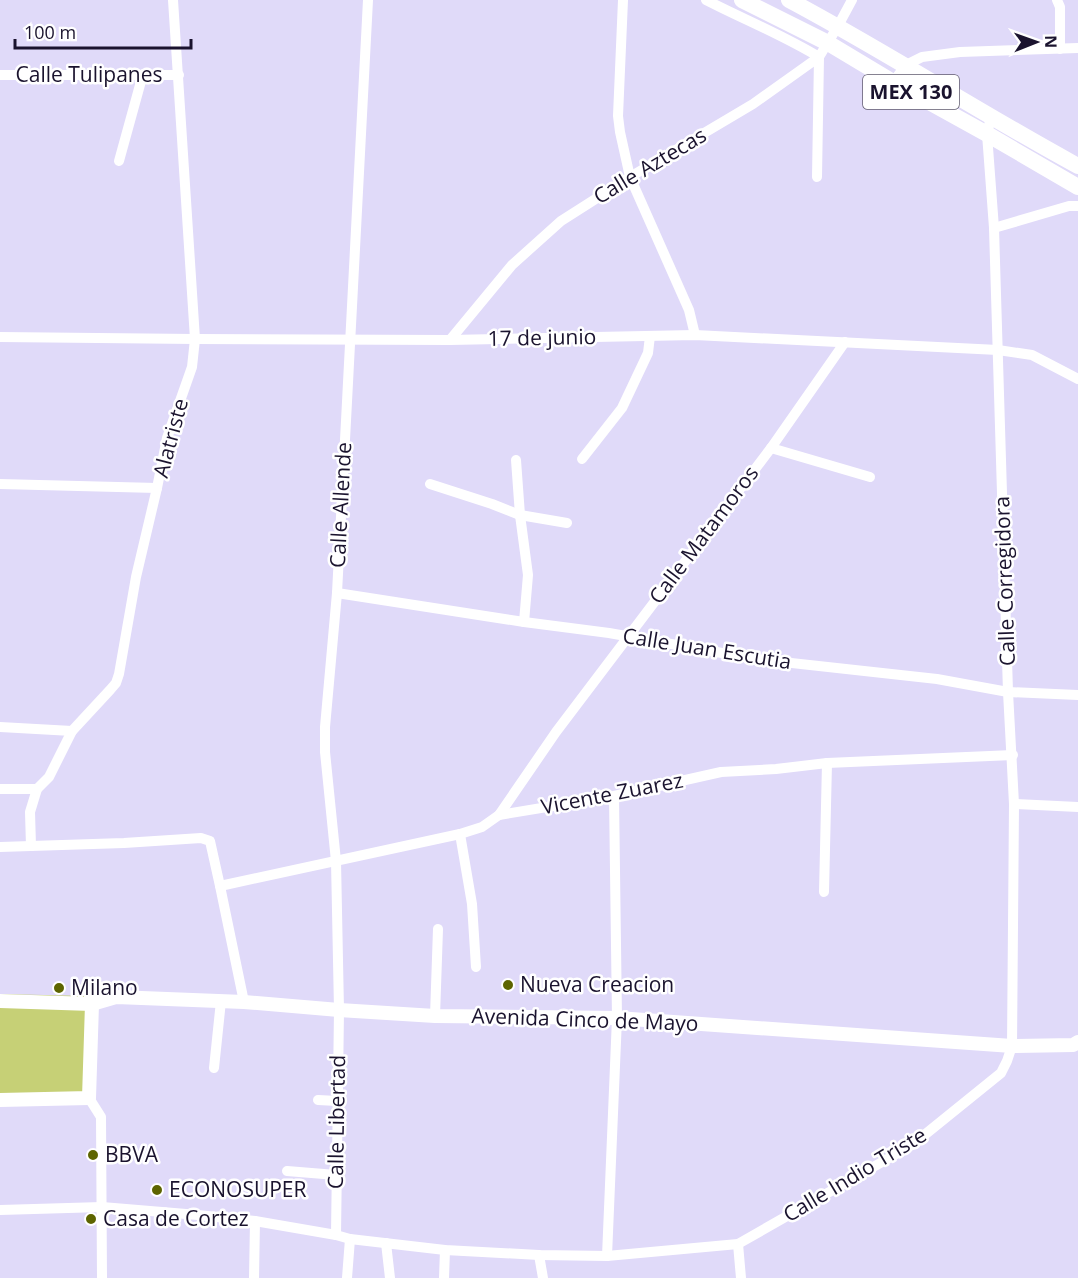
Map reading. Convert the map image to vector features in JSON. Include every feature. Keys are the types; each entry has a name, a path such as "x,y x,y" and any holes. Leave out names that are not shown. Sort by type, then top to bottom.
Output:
{"main road":[{"name":"MEX 130","path":"742,0 823,50 893,82 1078,187"},
{"name":"MEX 130","path":"789,0 906,65 1078,166"}],"street":[{"name":"Alatriste","path":"31,846 30,812 37,789 49,777 72,731 116,683 136,577 167,438 192,367 195,339 173,0"},
{"name":"Calle Allende","path":"339,1010 336,861 325,752 325,727 337,593 368,0"},
{"path":"623,0 618,116 620,132 630,177 689,310 695,335"},
{"path":"706,0 797,44 823,50 817,177"},
{"name":"Calle Aztecas","path":"450,340 512,265 561,221 753,104 823,50 852,0"},
{"path":"1058,0 1060,7 1059,49"},
{"path":"893,82 906,65 922,57 939,54 1078,48"},
{"path":"119,161 143,74"},
{"name":"Calle Tulipanes","path":"0,75 179,75"},
{"name":"Calle Corregidora","path":"991,117 987,134 994,228 1008,692 1014,804 1012,1046"},
{"path":"994,228 1069,206 1078,206"},
{"name":"17 de junio","path":"0,337 450,340 695,335 998,350 1032,355 1078,379"},
{"path":"582,459 622,408 648,353 650,336"},
{"name":"Calle Matamoros","path":"499,815 556,732 771,448 845,342"},
{"path":"771,448 870,477"},
{"path":"516,460 528,575 524,622"},
{"path":"0,484 157,488"},
{"path":"430,484 520,515 567,523"},
{"name":"Calle Juan Escutia","path":"337,593 756,659 938,679 1008,692 1078,695"},
{"path":"0,727 72,731"},
{"name":"Vicente Zuarez","path":"220,886 460,834 482,827 499,815 614,796 721,772 827,763 1012,756"},
{"path":"824,892 827,763"},
{"path":"1,789 37,789"},
{"path":"607,1256 617,1018 614,796"},
{"path":"1014,804 1078,807"},
{"path":"460,834 472,903 476,967"},
{"path":"0,847 201,838 210,841 244,1002"},
{"path":"435,1016 438,928"},
{"name":"Avenida Cinco de Mayo","path":"0,1001 92,1004 116,997 221,1001 435,1016 617,1018 1012,1046 1076,1044"},
{"path":"214,1068 221,1001"},
{"path":"92,1004 89,1098 101,1117 102,1278"},
{"name":"Calle Libertad","path":"336,1234 339,1010"},
{"name":"Calle Indio Triste","path":"738,1244 912,1145 1000,1073 1012,1046"},
{"path":"0,1100 89,1098"},
{"path":"318,1100 338,1101"},
{"path":"287,1171 336,1175"},
{"path":"0,1210 102,1207 198,1215 255,1221 336,1234 350,1239 446,1250 538,1255 607,1256 738,1244 741,1278"},
{"path":"254,1278 255,1221"},
{"path":"347,1278 350,1239"},
{"path":"386,1243 390,1278"},
{"path":"444,1278 446,1250"},
{"path":"538,1255 543,1278"}],"green space":[{"path":"0,994 88,996 88,1093 0,1094"}],"place":[{"name":"Nueva Creacion","path":"508,985"},
{"name":"Milano","path":"59,988"},
{"name":"BBVA","path":"93,1155"},
{"name":"ECONOSUPER","path":"157,1190"},
{"name":"Casa de Cortez","path":"91,1219"}]}
